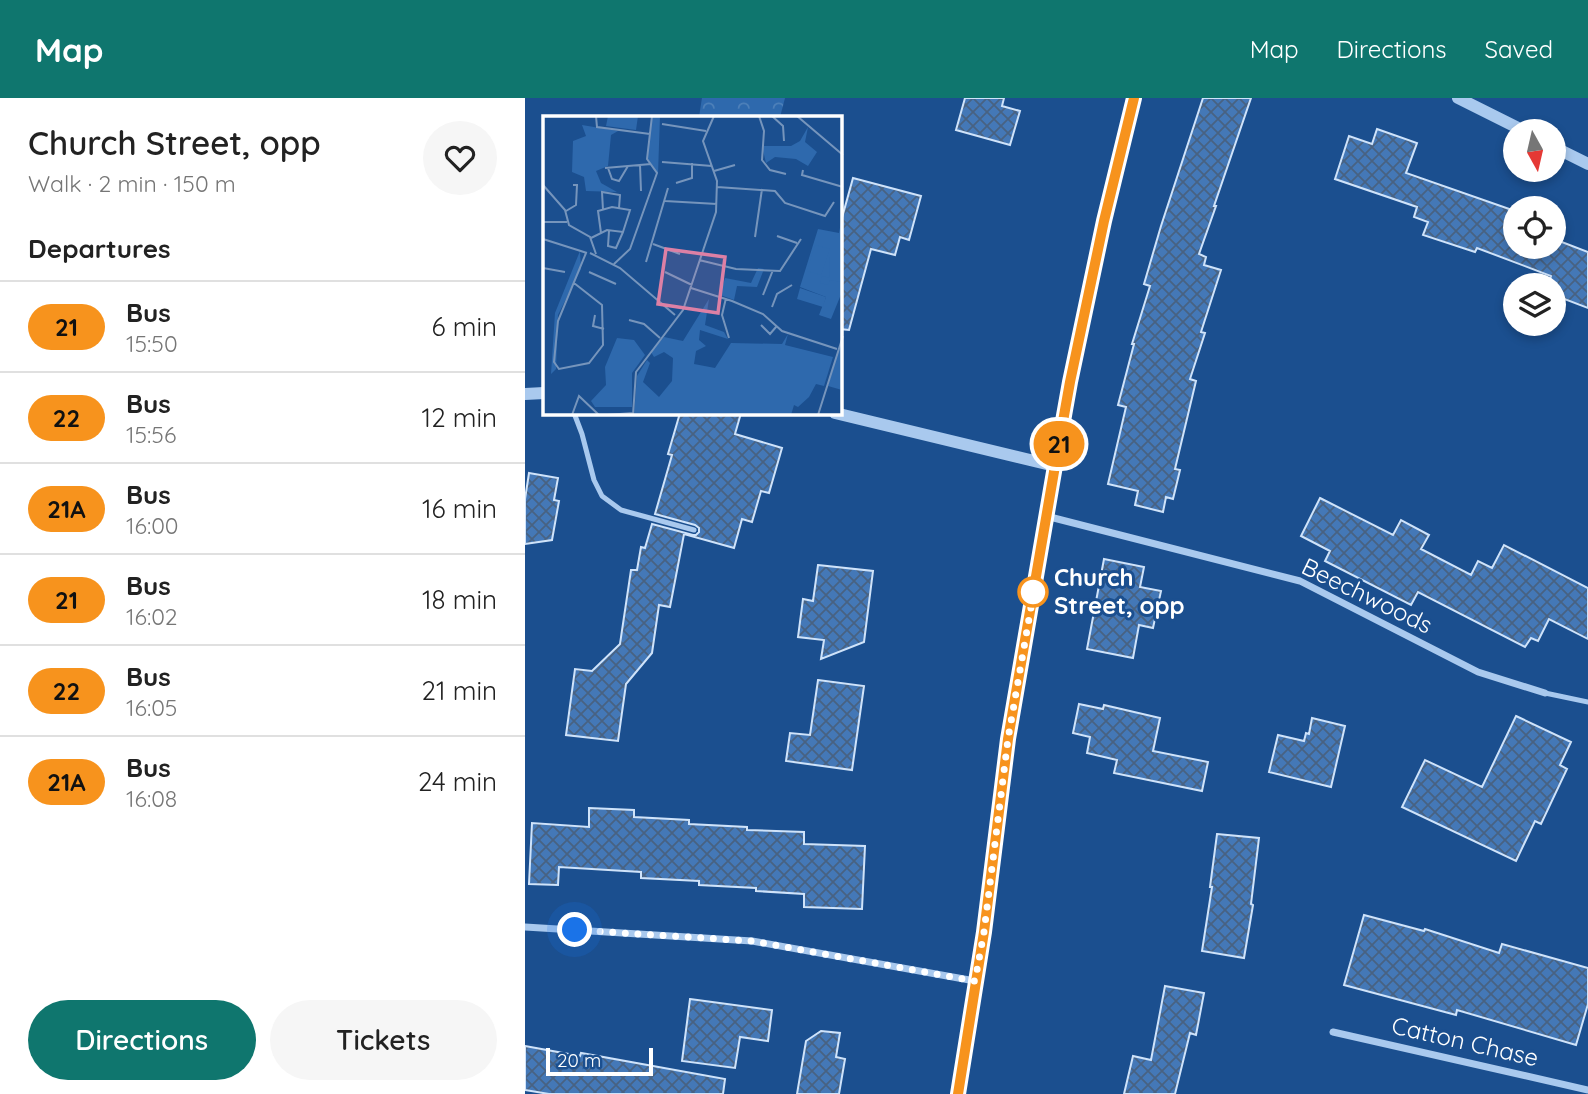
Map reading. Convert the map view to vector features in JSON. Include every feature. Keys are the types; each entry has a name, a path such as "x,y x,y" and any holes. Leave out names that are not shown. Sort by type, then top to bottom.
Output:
{"street":[{"path":"958,1094 984,932 1008,739 1046,516 1070,382 1133,98"},
{"path":"1458,98 1503,120"},
{"path":"1566,153 1588,164"},
{"path":"525,394 543,393"},
{"path":"842,415 1055,466"},
{"name":"Beechwoods","path":"1046,516 1300,581 1478,672 1545,693"},
{"path":"525,927 752,941 975,981"},
{"name":"Catton Chase","path":"1333,1032 1588,1090"}],"lane":[{"path":"575,415 594,480 602,496 621,510 694,530"},
{"path":"1545,693 1588,702"}],"green space":[{"path":"702,98 785,98 780,116 699,116"}],"building":[{"path":"965,98 1004,98 1002,106 1020,111 1010,145 956,130"},
{"path":"1203,98 1251,98 1199,254 1206,257 1204,265 1221,270 1201,332 1205,333 1190,379 1196,381 1175,469 1180,470 1173,499 1166,497 1163,512 1135,505 1138,491 1108,484 1126,407 1118,405 1132,344 1150,286 1144,284"},
{"path":"1377,129 1417,143 1406,173 1503,207 1503,258 1477,248 1475,252 1423,235 1428,222 1414,217 1417,207 1335,179 1349,136 1372,144"},
{"path":"853,178 921,196 909,240 900,237 895,255 871,249 849,330 842,329 842,218"},
{"path":"1566,244 1588,252 1588,308 1566,300 1566,273 1543,273 1506,259 1566,259"},
{"path":"679,415 740,415 735,434 782,448 769,493 761,491 752,522 742,519 734,548 684,534 670,607 659,605 652,653 626,684 618,741 566,735 575,669 592,671 620,644 631,570 637,570 641,547 645,548 652,524 693,535 699,532 695,525 655,514 672,455 668,454"},
{"path":"529,473 558,478 554,500 559,501 552,540 525,544 525,499"},
{"path":"1320,498 1393,535 1401,520 1429,535 1421,549 1471,575 1478,561 1492,568 1504,545 1588,588 1588,639 1549,619 1538,641 1531,638 1525,647 1418,592 1411,605 1325,561 1330,551 1301,536"},
{"path":"1104,559 1144,567 1140,587 1161,591 1153,628 1139,625 1133,658 1087,649"},
{"path":"818,565 873,571 864,642 821,659 824,640 798,637 803,599 813,601"},
{"path":"818,680 864,686 852,770 786,761 790,733 810,735"},
{"path":"1079,704 1103,709 1104,705 1160,718 1153,751 1208,762 1202,791 1114,773 1117,760 1087,753 1090,737 1073,733"},
{"path":"1516,716 1571,742 1560,765 1567,769 1541,824 1535,821 1516,861 1402,807 1425,760 1482,787"},
{"path":"1312,718 1345,726 1331,787 1269,772 1278,735 1304,741 1306,733 1309,734"},
{"path":"589,808 634,810 634,817 689,820 689,824 804,832 804,844 865,846 862,909 804,907 804,894 699,885 699,881 641,878 641,872 559,867 558,885 529,884 532,823 589,827"},
{"path":"1217,834 1259,838 1253,905 1244,958 1202,951"},
{"path":"1364,915 1424,931 1425,929 1499,953 1502,944 1588,968 1588,1004 1576,1045 1457,1010 1456,1015 1344,985"},
{"path":"1165,986 1204,993 1196,1035 1190,1033 1175,1094 1124,1094 1133,1056 1151,1060"},
{"path":"690,999 772,1010 768,1041 740,1037 735,1068 682,1061"},
{"path":"821,1031 840,1033 836,1057 845,1059 839,1094 797,1094 806,1041"},
{"path":"525,1046 580,1056 581,1053 725,1079 723,1094 549,1094 525,1090"}],"bus line":[{"name":"21","path":"958,1094 984,932 1008,739 1055,466 1104,221 1134,98"}],"place":[{"name":"Church Street, opp","path":"1033,592"}],"route":[{"path":"575,930 752,941 975,981 984,932 1008,739 1034,590 1033,592"}]}
